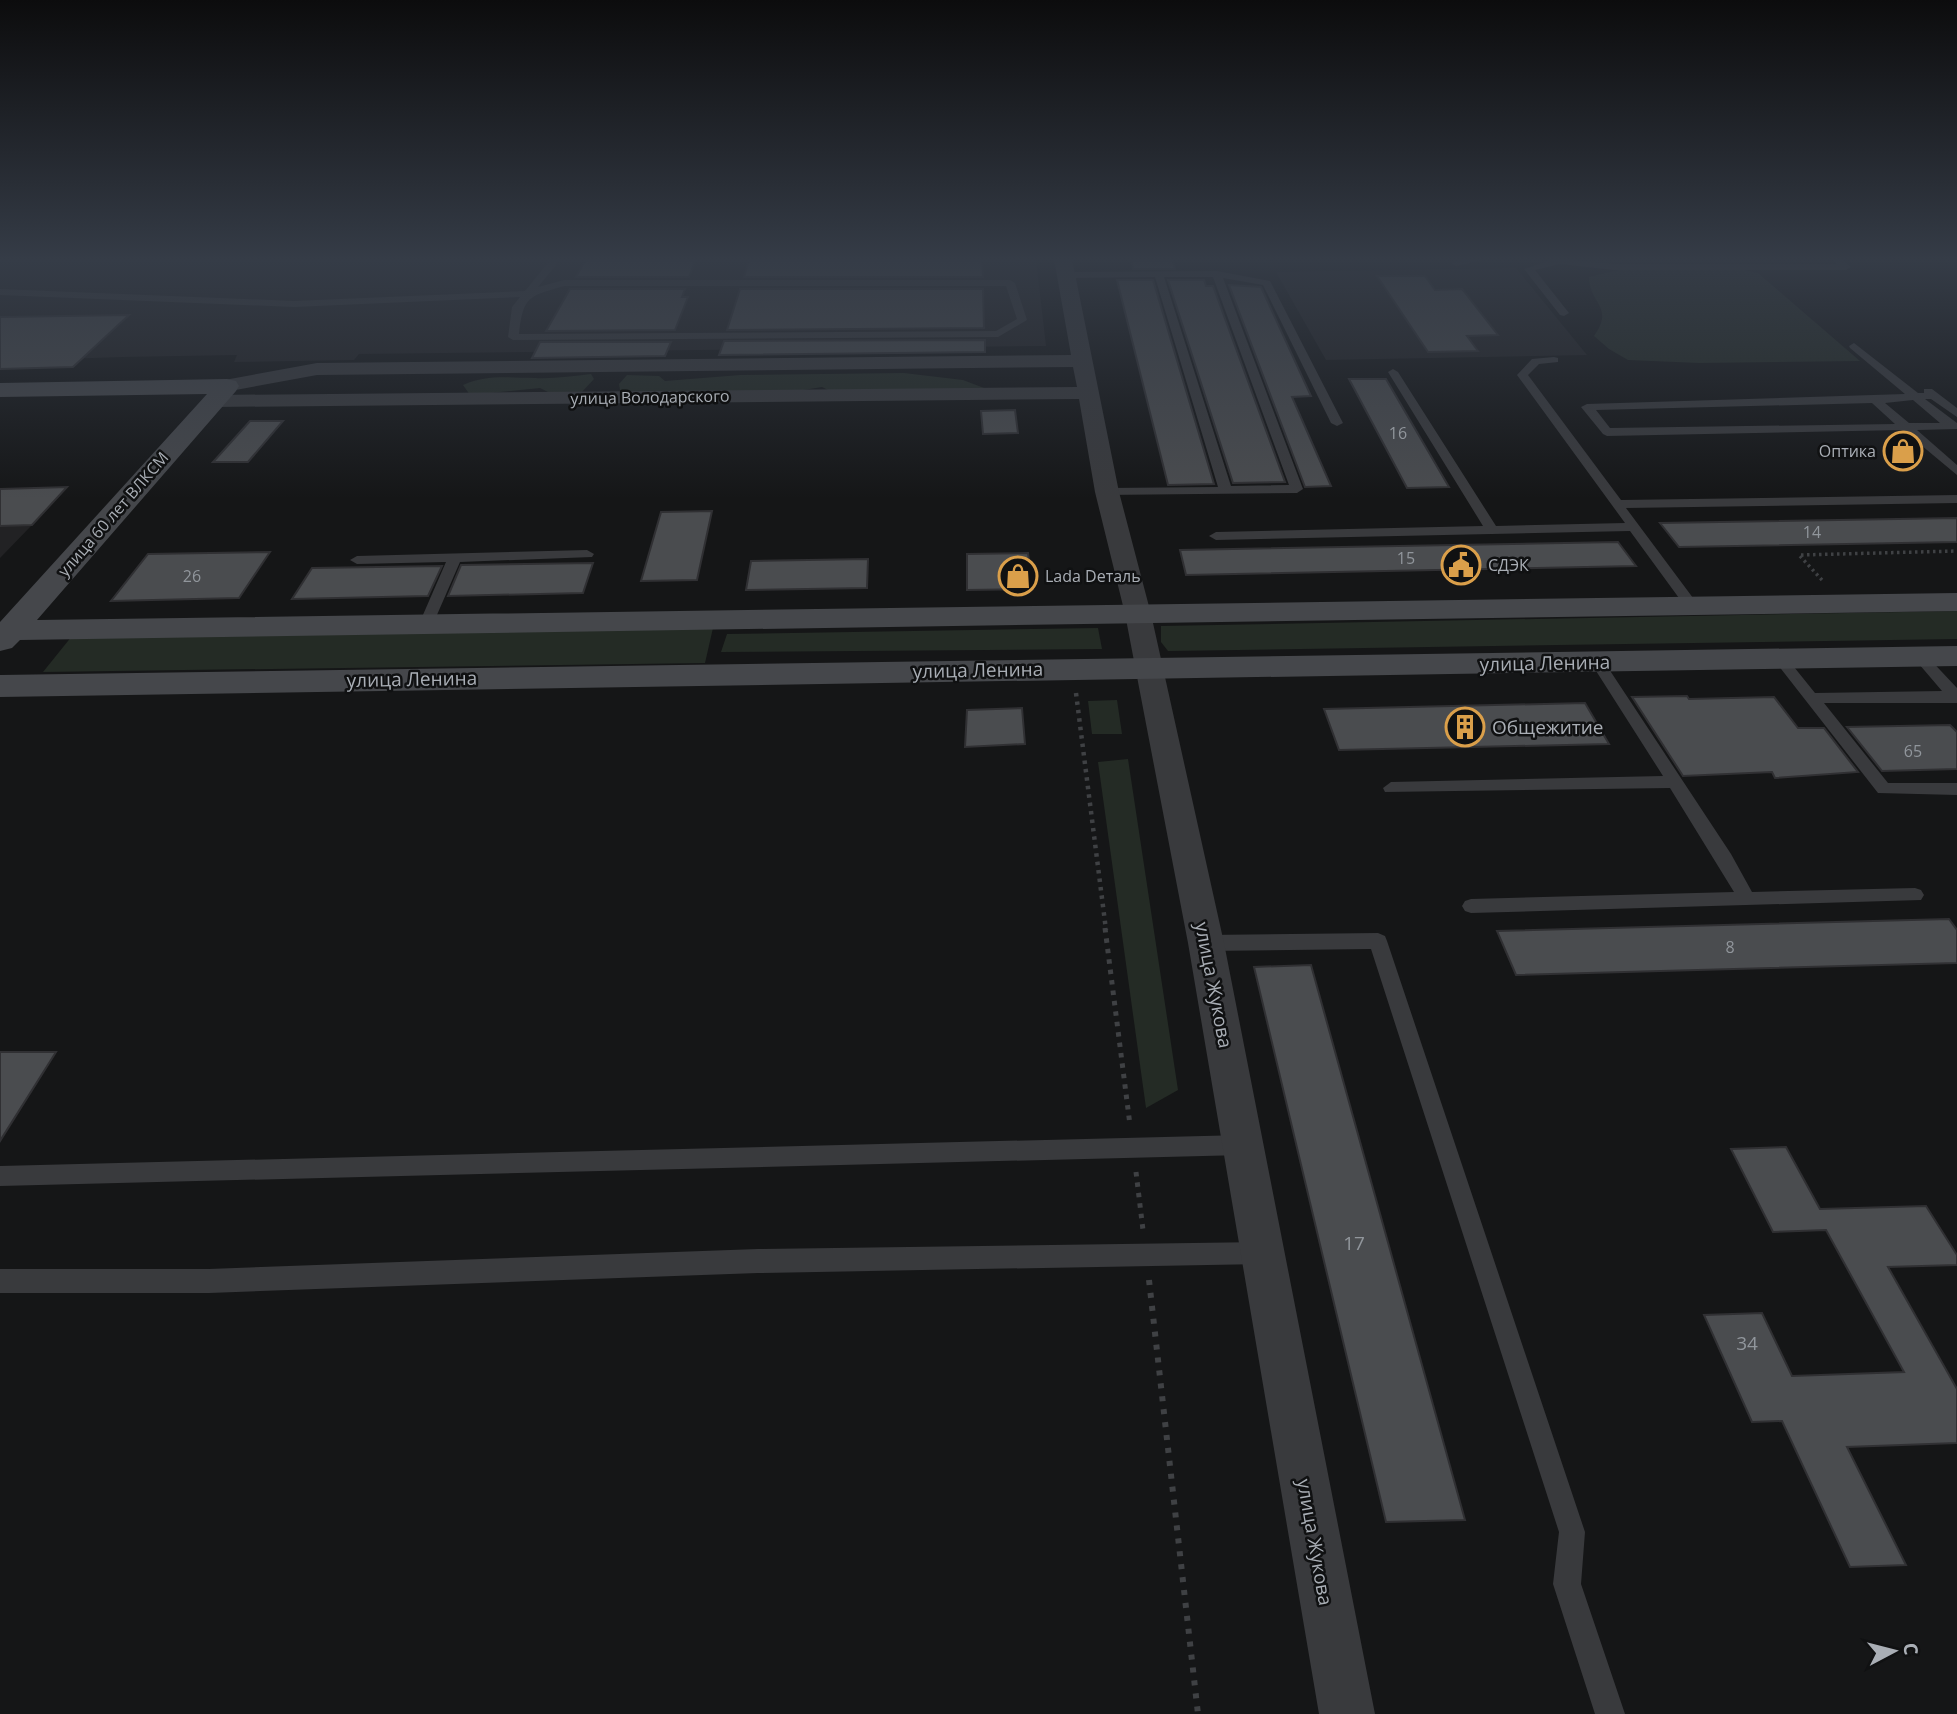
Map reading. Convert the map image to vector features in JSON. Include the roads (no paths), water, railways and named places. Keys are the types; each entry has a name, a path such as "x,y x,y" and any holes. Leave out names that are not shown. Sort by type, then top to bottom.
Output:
{"street":[{"name":"улица Жукова","path":"1076,339 1107,492 1150,668 1206,943 1347,1714"},
{"name":"улица Володарского","path":"220,393 317,369 469,367 1083,377"},
{"path":"450,399 469,367"},
{"name":"улица Володарского","path":"0,390 126,388 450,399 1083,377"},
{"path":"126,388 160,395 177,403 181,438"},
{"name":"улица 60 лет ВЛКСМ","path":"4,634 220,393"},
{"path":"4,634 426,624 1957,602"},
{"name":"улица Ленина","path":"0,685 1957,656"}],"lane":[{"path":"1179,339 1226,491"},
{"path":"1107,492 1297,489 1241,339"},
{"path":"1295,339 1337,424"},
{"path":"1871,345 1934,396 1955,422"},
{"path":"1854,346 1916,397 1955,422"},
{"path":"1554,359 1536,361 1522,375 1692,606"},
{"path":"1393,372 1492,530"},
{"path":"1934,396 1875,400 1587,407 1607,432 1955,422"},
{"path":"1875,400 1957,471"},
{"path":"1617,504 1957,499"},
{"path":"1216,536 1634,527"},
{"path":"357,560 587,554"},
{"path":"426,624 455,558"},
{"path":"1920,657 1956,697"},
{"path":"1781,660 1884,789 1957,789"},
{"path":"1598,663 1726,859 1747,899"},
{"path":"1811,698 1956,697"},
{"path":"1391,788 1675,782"},
{"path":"1471,906 1915,895"},
{"path":"1206,943 1378,941 1572,1532 1567,1584 1610,1714"},
{"path":"0,1176 1243,1145"},
{"path":"0,1281 209,1281 758,1261 1263,1253"}],"place":[{"name":"Оптика","path":"1903,451"},
{"name":"СДЭК","path":"1461,565"},
{"name":"Lada Dеталь","path":"1018,576"},
{"name":"Общежитие","path":"1465,727"}]}
